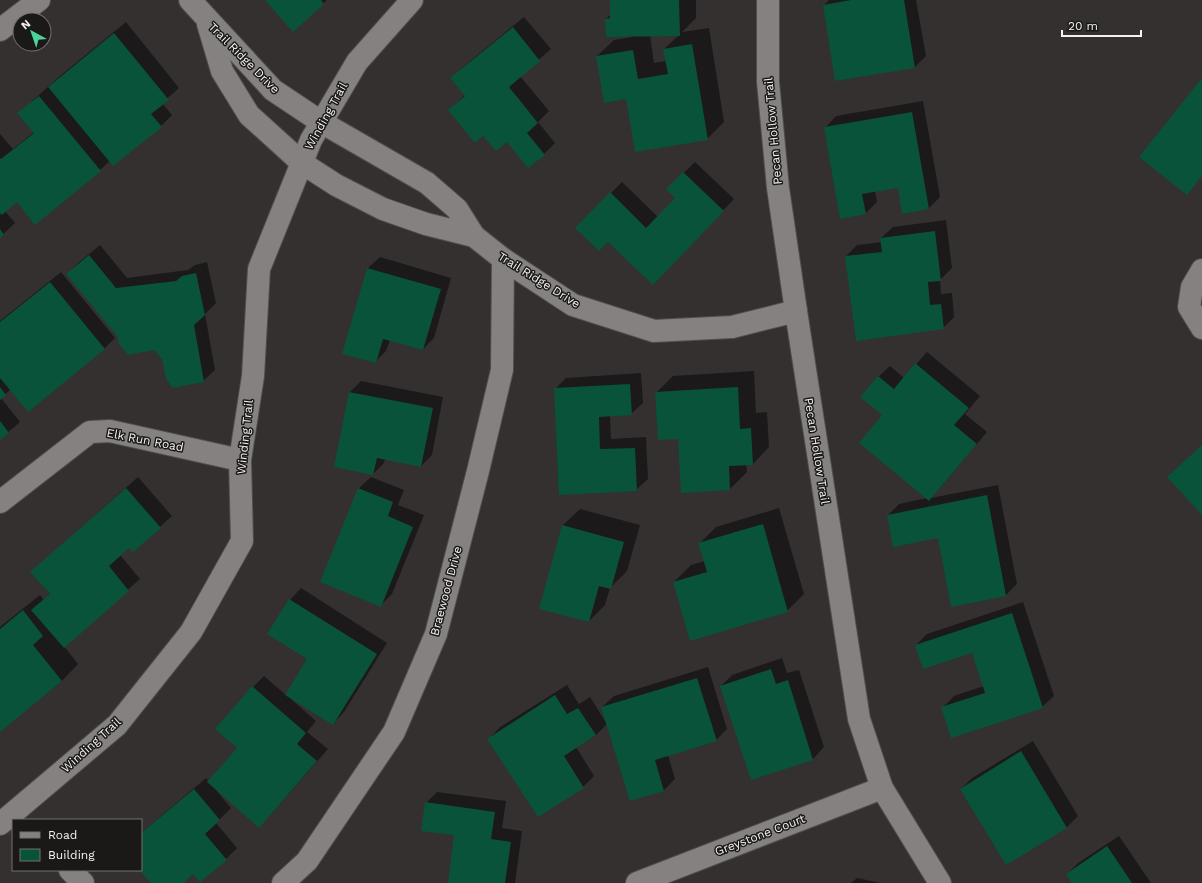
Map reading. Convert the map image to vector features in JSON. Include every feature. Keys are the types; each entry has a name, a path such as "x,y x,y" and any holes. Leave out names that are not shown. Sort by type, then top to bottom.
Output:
{"street":[{"path":"0,30 40,0"},
{"name":"Trail Ridge Drive","path":"190,0 273,90 321,122 427,183 456,209 474,236 503,260 573,305 654,331 732,327 796,311"},
{"name":"Winding Trail","path":"11,819 117,725 191,632 242,541 240,460 253,376 259,269 311,140 321,122 357,62 412,0"},
{"name":"Pecan Hollow Trail","path":"768,0 768,82 778,188 859,719 882,788 940,883"},
{"name":"Trail Ridge Drive","path":"206,19 222,71 249,115 302,163 336,185 383,210 426,224 474,236"},
{"name":"Braewood Drive","path":"283,883 308,861 394,732 436,634 478,471 502,370 503,260"},
{"path":"1202,270 1192,287 1189,307 1202,328"},
{"name":"Elk Run Road","path":"0,502 90,432 110,431 240,460"},
{"name":"Greystone Court","path":"637,883 882,788"},
{"path":"71,871 83,883"}],"building":[{"path":"265,0 321,0 324,4 293,32"},
{"path":"610,0 679,0 680,36 606,37 605,19 610,18"},
{"path":"851,0 904,0 915,68 835,81 823,5"},
{"path":"513,27 540,61 509,87 538,123 527,133 545,155 528,168 507,142 496,151 483,136 475,143 448,110 465,96 450,78"},
{"path":"114,33 169,100 151,114 162,127 113,166 48,87"},
{"path":"692,44 708,140 635,152 626,99 604,103 596,56 633,50 638,79 668,74 663,49"},
{"path":"1202,78 1202,176 1187,195 1139,157"},
{"path":"39,96 101,171 35,225 17,202 2,215 0,213 0,158 1,159 34,133 17,113"},
{"path":"912,112 929,209 902,214 898,188 862,194 866,214 840,219 824,127"},
{"path":"683,172 724,211 653,285 608,242 599,251 575,228 610,192 646,228 675,198 666,189"},
{"path":"0,229 4,235 0,238"},
{"path":"935,231 941,281 928,282 930,305 941,304 944,329 856,341 845,256 882,252 880,238"},
{"path":"89,255 116,288 176,281 182,276 196,273 205,315 194,325 204,382 173,388 166,379 162,359 154,350 128,355 119,344 117,336 66,274"},
{"path":"367,268 441,289 423,350 383,339 376,363 342,354"},
{"path":"50,282 105,349 28,412 0,378 0,322"},
{"path":"915,363 969,408 954,425 977,444 929,501 859,443 882,415 860,397 878,376 894,389"},
{"path":"630,384 632,415 599,417 600,449 635,448 637,491 559,495 554,388"},
{"path":"0,387 6,395 0,400"},
{"path":"738,387 740,429 751,428 753,465 729,466 730,490 681,493 678,439 658,440 655,392"},
{"path":"349,392 433,408 421,467 377,458 373,475 334,467"},
{"path":"0,421 9,433 0,440"},
{"path":"1202,445 1202,515 1167,477"},
{"path":"126,488 161,528 133,552 129,548 109,566 129,591 64,648 31,610 50,594 30,572"},
{"path":"358,488 393,502 388,516 413,527 381,607 320,582"},
{"path":"987,495 1006,596 951,607 938,538 893,547 887,515"},
{"path":"763,524 788,612 690,641 673,582 707,572 698,543"},
{"path":"562,525 624,542 611,589 599,586 589,622 539,609"},
{"path":"289,599 377,654 333,725 285,695 307,659 267,634"},
{"path":"23,610 43,636 33,645 62,681 0,732 0,629"},
{"path":"1012,613 1043,708 951,738 941,707 985,693 972,653 923,669 915,645"},
{"path":"771,669 776,684 788,680 813,760 751,780 720,686"},
{"path":"697,678 717,741 655,760 664,791 630,801 601,707"},
{"path":"252,686 306,733 297,744 317,761 259,828 207,782 237,748 215,729"},
{"path":"555,695 567,714 578,708 596,735 564,756 584,788 538,817 487,739"},
{"path":"1021,751 1067,828 1006,865 960,789"},
{"path":"194,789 220,820 205,834 227,860 200,882 193,874 183,883 151,883 140,871 142,871 142,832"},
{"path":"425,802 495,812 491,839 511,842 505,883 448,883 454,835 421,831"},
{"path":"1107,846 1132,883 1072,883 1066,874"}]}
